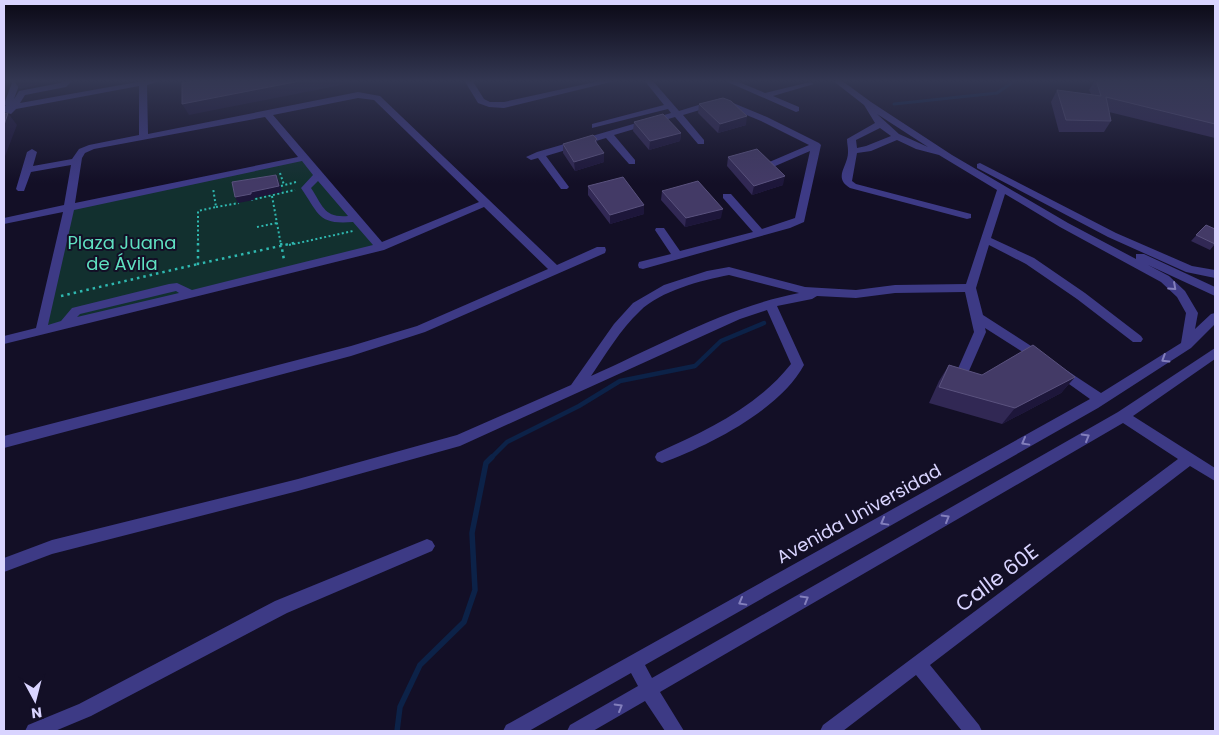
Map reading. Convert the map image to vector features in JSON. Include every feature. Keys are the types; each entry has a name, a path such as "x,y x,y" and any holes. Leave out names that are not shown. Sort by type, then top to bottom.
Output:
{"street":[{"path":"144,114 144,137"},
{"path":"41,331 69,208 77,160 82,151 92,147 265,114"},
{"path":"267,114 380,247"},
{"path":"394,114 556,270"},
{"path":"595,126 638,114"},
{"path":"564,187 535,156 675,114"},
{"path":"676,114 701,142"},
{"path":"753,114 816,145"},
{"path":"871,114 880,124 920,150 949,155 1112,235 1190,269 1215,274"},
{"path":"884,114 1002,189 1165,279 1181,294 1192,313 1187,345"},
{"path":"895,114 949,155 1065,220 1215,292"},
{"path":"880,124 852,139 853,151 846,178 847,182 853,186 967,216"},
{"path":"608,134 632,162"},
{"path":"853,151 868,149 898,136"},
{"path":"770,166 816,145"},
{"path":"643,265 760,234 800,220 816,145"},
{"path":"21,189 32,152"},
{"path":"4,221 305,158"},
{"path":"27,170 77,160"},
{"path":"319,174 302,185 329,219 356,218"},
{"path":"959,380 980,332 970,288 1002,189"},
{"path":"727,196 760,234"},
{"path":"4,340 64,325 76,311 169,288 176,287 191,294 380,247 485,203"},
{"path":"660,230 678,256"},
{"path":"985,240 1030,261 1137,338"},
{"path":"4,442 342,353 421,330 601,250"},
{"path":"576,389 618,327 637,306 668,288 707,274 729,271 805,291 856,294 895,289 970,288"},
{"path":"4,565 52,547 298,485 460,440 736,316 771,305 825,292"},
{"path":"662,457 706,437 761,403 788,380 798,365 771,305"},
{"path":"978,317 1100,399"},
{"name":"Avenida Universidad","path":"512,731 1100,399 1187,345 1215,317"},
{"path":"576,731 1123,416 1212,356"},
{"path":"1123,416 1215,475"},
{"name":"Calle 60E","path":"829,731 1190,458"},
{"path":"34,731 85,710 281,607 427,546"},
{"path":"635,662 648,689 675,731"},
{"path":"918,664 973,731"}],"path":[{"path":"278,168 282,186 302,185"},
{"path":"212,182 216,207"},
{"path":"198,264 198,211 272,196 302,185"},
{"path":"272,196 284,264"},
{"path":"258,227 277,222"},
{"path":"57,296 356,230"}],"green space":[{"name":"Plaza Juana de Ávila","path":"304,159 376,246 45,327 71,209"}],"building":[{"path":"4,114 8,114 4,125"},
{"path":"663,114 681,133 650,141 634,122"},
{"path":"710,114 745,114 747,116 720,124"},
{"path":"1064,114 1110,114 1111,121 1066,120"},
{"path":"1176,114 1215,114 1215,124"},
{"path":"593,135 604,153 574,162 563,144"},
{"path":"757,149 785,176 754,186 728,157"},
{"path":"276,175 279,186 235,197 232,182"},
{"path":"623,177 644,205 610,215 588,186"},
{"path":"698,181 723,209 686,218 662,191"},
{"path":"1206,225 1215,229 1215,244 1196,235"},
{"path":"1033,345 1075,377 1015,408 939,387 949,365 982,375"}],"waterway":[{"path":"397,731 400,707 420,665 464,622 475,590 472,533 486,463 507,442 579,406 620,381 695,366 721,341 764,323"}]}
